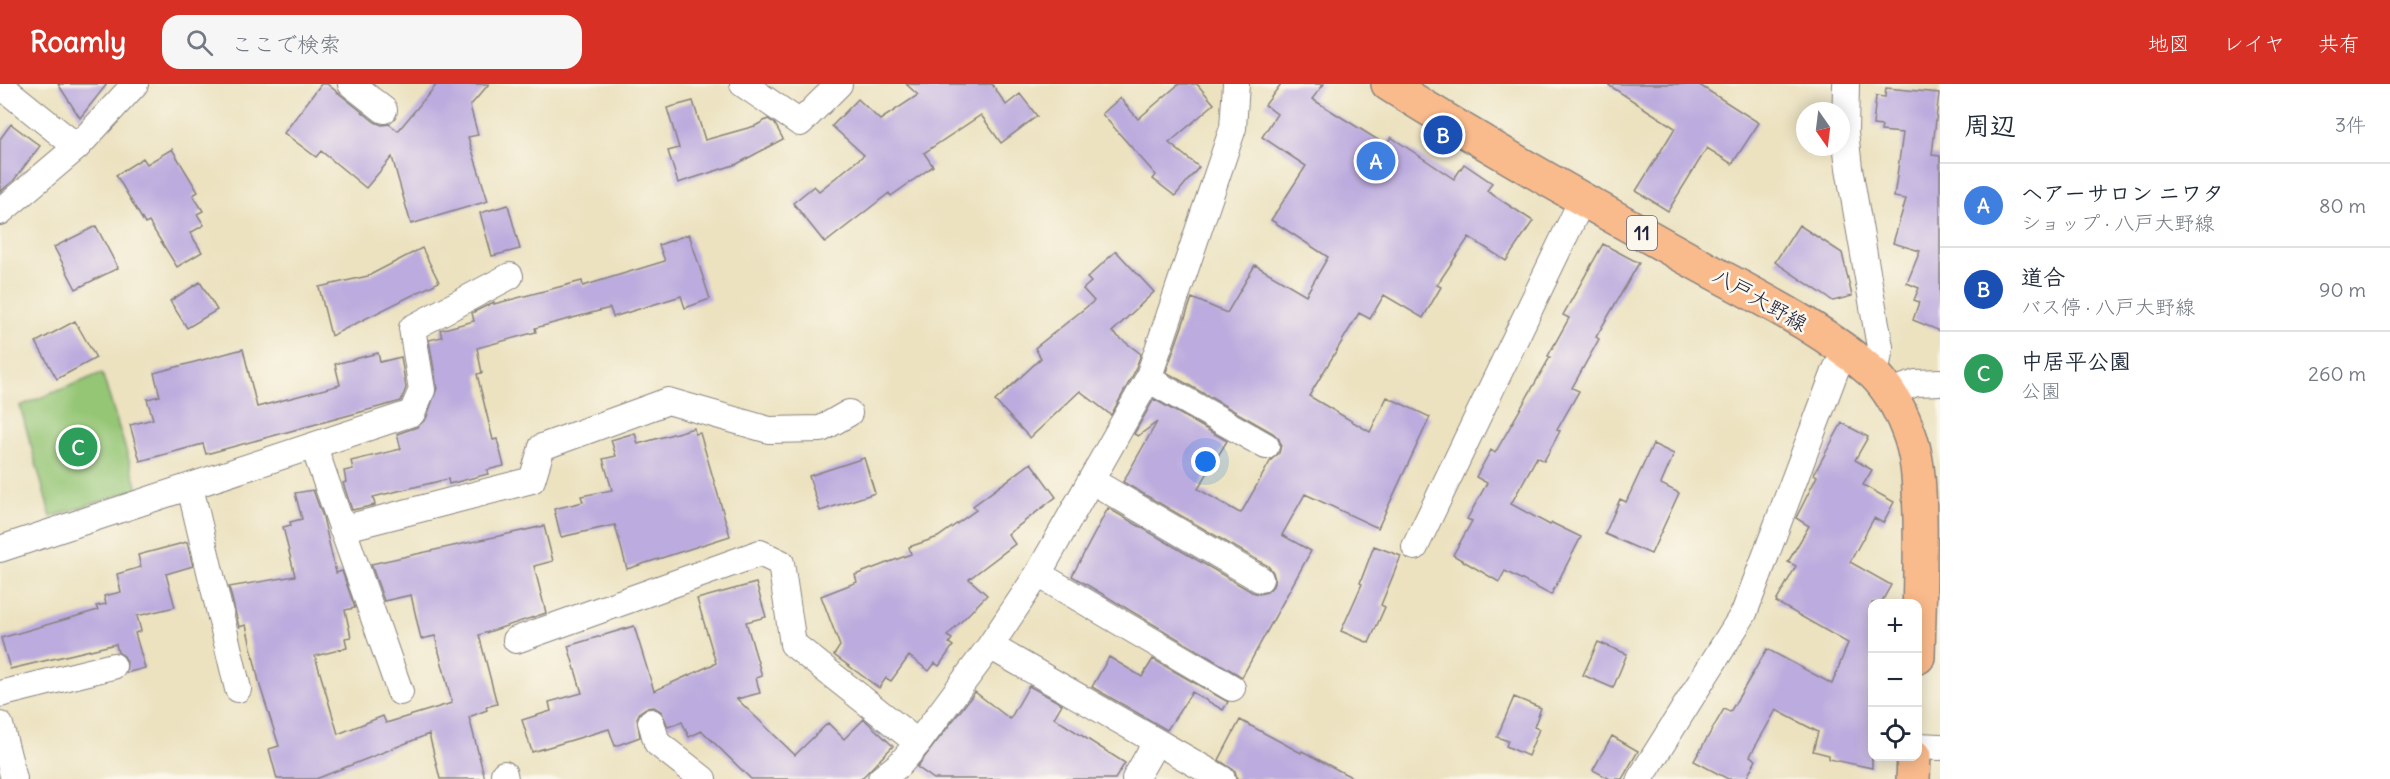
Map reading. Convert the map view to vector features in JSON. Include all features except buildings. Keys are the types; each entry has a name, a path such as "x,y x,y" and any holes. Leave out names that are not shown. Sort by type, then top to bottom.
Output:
{"main road":[{"name":"八戸大野線","path":"1388,84 1458,128 1582,200 1796,319 1846,351 1882,384 1906,426 1915,450 1930,553 1918,653"},
{"path":"1913,779 1914,761"}],"street":[{"path":"0,212 77,147 135,84"},
{"path":"351,84 384,110"},
{"path":"742,84 800,123 840,84"},
{"path":"881,779 900,764 918,743 990,646 1038,574 1148,380 1233,128 1236,84"},
{"path":"1846,84 1845,133 1849,168 1880,347 1882,384 1940,382"},
{"path":"0,85 77,147"},
{"path":"1415,547 1582,200"},
{"path":"0,549 412,413 422,390 412,328 510,276"},
{"path":"1640,779 1744,613 1836,369 1846,351"},
{"path":"1148,380 1266,446"},
{"path":"342,529 532,480 542,447 668,401 769,430 821,429 849,413"},
{"path":"314,447 400,692"},
{"path":"1092,481 1260,579"},
{"path":"190,487 238,689"},
{"path":"516,640 760,554 781,563 793,644 918,743"},
{"path":"1038,574 1232,688"},
{"path":"990,646 1222,779"},
{"path":"0,694 113,666"},
{"path":"651,722 657,743 703,779"},
{"path":"0,725 14,779"},
{"path":"1135,779 1156,742"},
{"path":"1922,746 1940,747"}],"green space":[{"path":"102,373 138,489 51,517 20,406"}],"place":[{"name":"道合","path":"1443,135"},
{"name":"ヘアーサロン ニワタ","path":"1376,161"},
{"name":"中居平公園","path":"78,447"}]}
